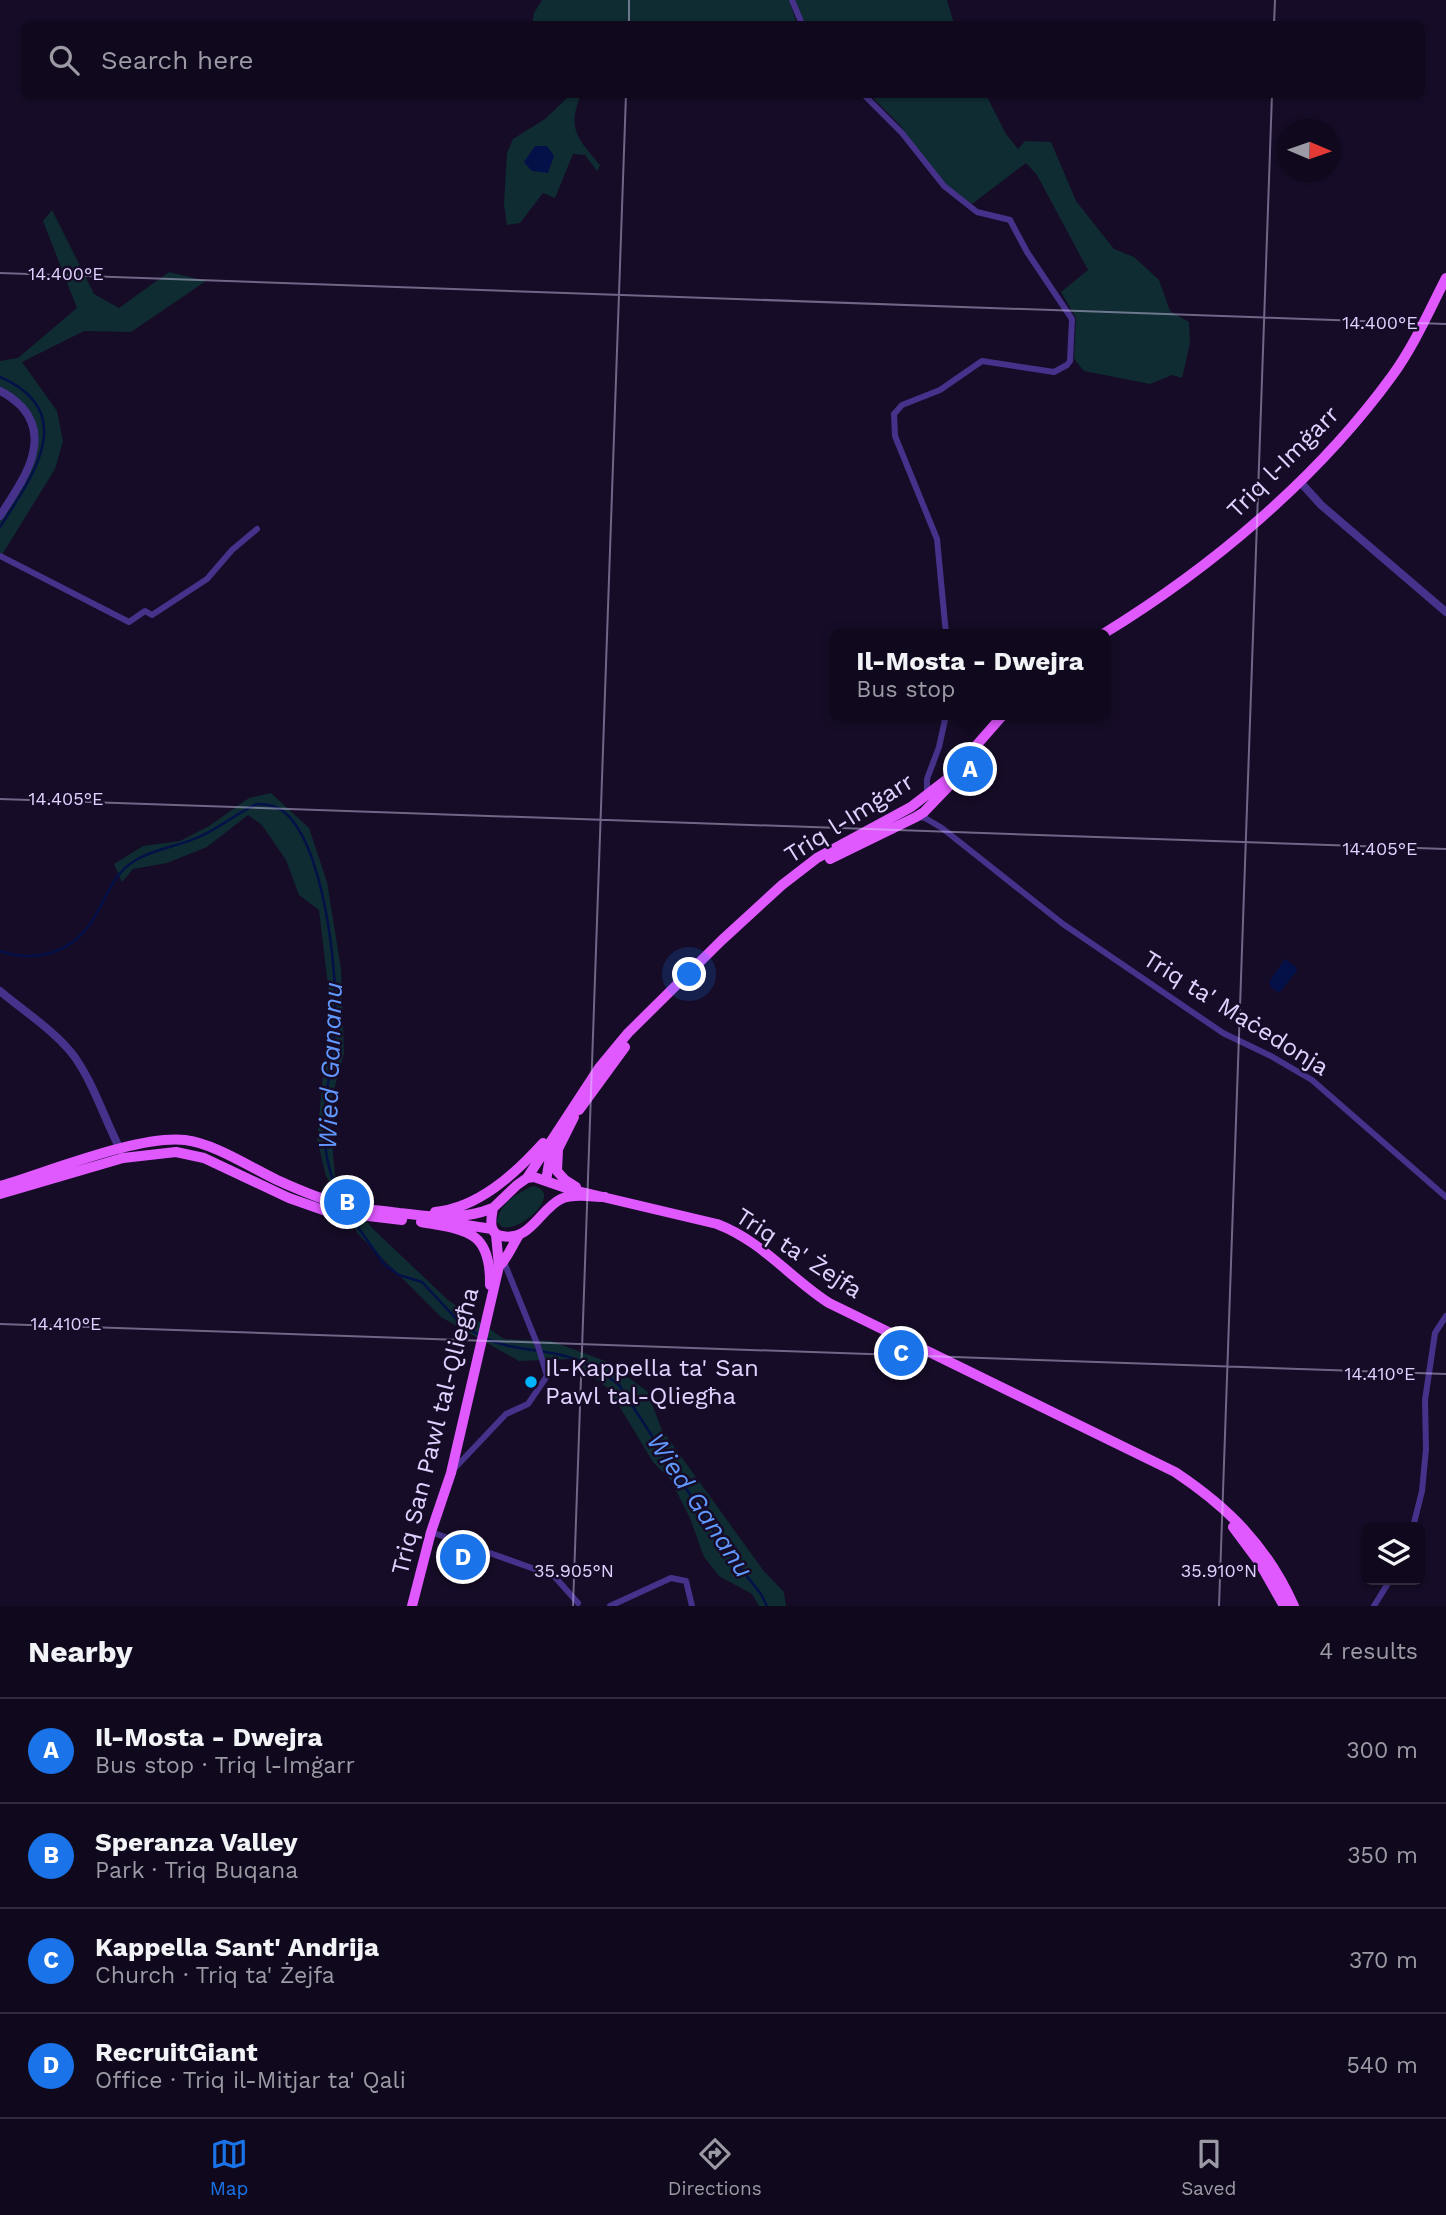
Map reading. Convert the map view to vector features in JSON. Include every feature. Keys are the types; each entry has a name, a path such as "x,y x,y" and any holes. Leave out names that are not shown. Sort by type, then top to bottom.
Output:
{"main road":[{"name":"Triq l-Imġarr","path":"1110,630 1142,611 1190,576 1242,533 1319,462 1394,374 1417,336 1446,278"},
{"name":"Triq l-Imġarr","path":"1110,637 1197,579 1323,466 1376,406 1422,338 1446,294"},
{"name":"Triq l-Imġarr","path":"549,1182 555,1144 632,1037 768,906 820,864 916,817 928,799 999,720"},
{"name":"Triq l-Imġarr","path":"493,1209 508,1192 527,1178 599,1068 628,1033 722,940 782,885 817,858 928,799 952,782 1006,720"},
{"path":"402,1213 442,1211 457,1207 494,1187 513,1173 548,1138 570,1103 599,1068"},
{"path":"574,1117 558,1149 557,1171 571,1184 605,1198"},
{"path":"0,1186 120,1149 160,1141 188,1140 209,1147 284,1183 349,1207 459,1218 493,1209"},
{"path":"0,1194 123,1158 176,1152 204,1158 289,1198 338,1214 458,1223 505,1237 519,1235 555,1204 555,1191 549,1182"},
{"name":"Triq ta' Żejfa","path":"527,1178 534,1177 605,1198 717,1224 738,1233 769,1253 807,1288 830,1303 1175,1472 1242,1525 1268,1558 1294,1606"},
{"name":"Triq ta' Żejfa","path":"555,1204 568,1197 605,1198"},
{"name":"Triq San Pawl tal-Qliegħa","path":"493,1209 494,1232 501,1264"},
{"path":"419,1221 471,1234 483,1244 488,1255 488,1308"},
{"name":"Triq San Pawl tal-Qliegħa","path":"412,1606 431,1532 451,1473 488,1308 501,1264 519,1235"},
{"name":"Triq ta' Żejfa","path":"1112,1440 1185,1485 1216,1510 1237,1531 1259,1562 1284,1606"}],"street":[{"path":"792,0 801,21"},
{"path":"867,98 902,132 944,186 977,212 1010,220 1027,252 1073,321 1070,361 1059,370 1055,372 982,361 940,390 902,405 894,414 895,436 937,539 946,629"},
{"path":"0,391 14,398 25,411 34,424 36,434 26,470 0,516"},
{"path":"1303,485 1321,505 1446,612"},
{"path":"0,556 128,622 145,611 152,615 207,579 232,550 257,529"},
{"path":"931,822 926,779 939,747 945,720"},
{"name":"Triq ta' Maċedonja","path":"916,817 943,828 1063,924 1218,1029 1312,1080 1446,1196"},
{"path":"0,992 62,1042 73,1055 91,1084 120,1149"},
{"path":"451,1473 506,1415 528,1404 547,1376 538,1346 501,1264"},
{"path":"1414,1522 1422,1491 1426,1449 1424,1400 1435,1333 1446,1316"},
{"path":"431,1532 554,1576 578,1603"},
{"path":"610,1606 671,1578 686,1581 692,1606"},
{"path":"1374,1606 1387,1585"}],"green space":[{"path":"542,0 789,0 796,21 533,21"},
{"path":"795,0 947,0 953,21 804,21"},
{"path":"567,98 580,98 575,118 577,134 600,165 597,171 585,155 573,154 555,198 543,193 520,223 507,225 504,204 507,153 513,139 545,119"},
{"path":"873,98 988,98 1006,134 1018,149 1025,141 1051,142 1076,201 1114,249 1134,257 1159,280 1170,311 1189,322 1190,343 1182,378 1172,375 1150,384 1084,371 1074,359 1076,318 1061,292 1088,270 1037,175 1026,163 972,204 942,184 899,124"},
{"path":"52,210 94,294 119,308 169,272 206,281 131,332 84,331 22,362 57,411 63,441 55,469 0,558 0,520 28,466 36,437 35,423 29,411 18,400 0,390 0,361 18,358 77,308 43,221"},
{"path":"271,793 309,828 327,882 341,969 344,1053 329,1108 335,1176 372,1228 448,1300 504,1339 551,1341 605,1361 647,1391 662,1430 763,1570 784,1592 786,1606 759,1606 752,1594 719,1576 704,1557 690,1518 670,1479 653,1462 609,1389 571,1359 519,1361 441,1317 358,1234 326,1176 317,1139 330,1003 319,910 299,895 286,860 262,825 248,815 207,847 167,863 133,869 122,882 114,864 143,846 180,841 209,826 249,798"},
{"path":"533,1186 541,1190 544,1196 537,1211 520,1224 502,1227 497,1222 501,1210 515,1196"}],"shaded area":[{"path":"535,146 547,146 554,156 548,173 532,171 524,162"},
{"path":"1285,959 1296,967 1297,971 1279,993 1269,982"}],"waterway":[{"path":"0,377 25,391 39,408 44,427 42,446 35,467 0,527"},
{"name":"Wied Gananu","path":"0,951 12,955 37,956 61,949 72,943 90,924 114,881 136,860 201,836 257,804 270,805 283,811 297,827 309,850 331,942 335,1023 324,1129 329,1166 342,1201"},
{"name":"Wied Gananu","path":"352,1219 384,1264 399,1275 422,1282 462,1325 481,1336"},
{"name":"Wied Gananu","path":"487,1339 511,1347 579,1360 596,1368 619,1385 726,1550 761,1594 767,1606"}],"place":[{"name":"Il-Mosta - Dwejra","path":"970,769"},
{"name":"Speranza Valley","path":"347,1202"},
{"name":"Kappella Sant' Andrija","path":"901,1353"},
{"name":"Il-Kappella ta' San Pawl tal-Qliegħa","path":"531,1382"},
{"name":"RecruitGiant","path":"463,1557"}]}
